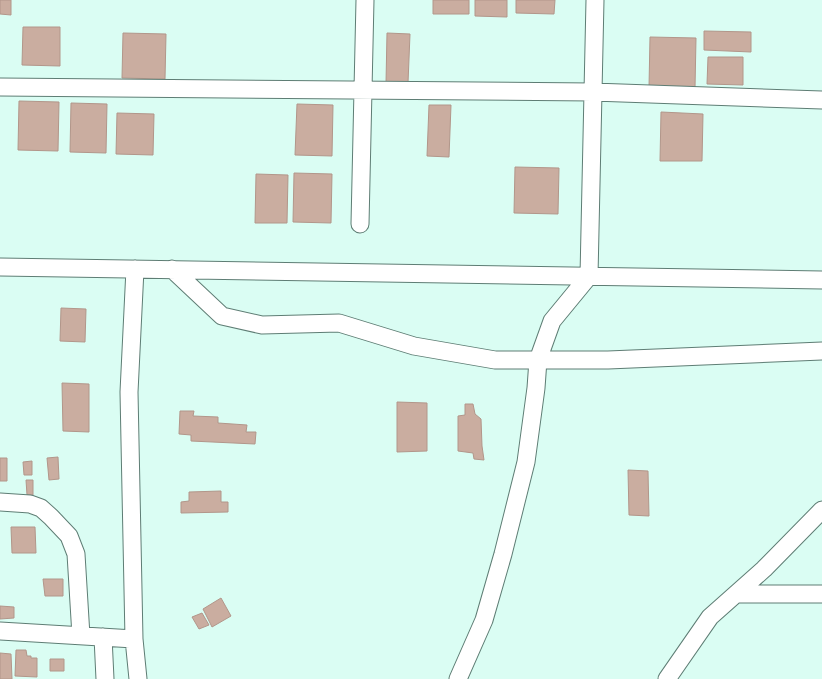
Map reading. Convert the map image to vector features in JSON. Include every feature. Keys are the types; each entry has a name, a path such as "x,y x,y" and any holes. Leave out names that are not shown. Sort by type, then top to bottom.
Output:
{"street":[{"path":"360,224 365,0"},
{"path":"458,679 484,620 503,554 526,462 536,388 538,360 552,321 589,276 595,0"},
{"path":"0,87 593,92 822,100"},
{"path":"0,267 822,280"},
{"path":"135,269 129,392 134,639 138,679"},
{"path":"172,270 222,316 262,325 339,323 414,346 495,360 608,360 822,351"},
{"path":"0,502 30,504 41,508 51,516 69,536 76,554 80,636"},
{"path":"667,679 710,617 764,569 822,510"},
{"path":"736,594 822,594"},
{"path":"0,631 134,639"},
{"path":"103,637 105,679"}],"building":[{"path":"0,0 11,0 11,15 0,14"},
{"path":"433,0 469,0 469,14 433,14"},
{"path":"475,0 507,0 507,17 475,16"},
{"path":"516,0 555,0 554,14 516,13"},
{"path":"23,27 60,27 60,66 22,65"},
{"path":"704,31 751,32 751,52 704,50"},
{"path":"123,33 166,34 165,79 122,78"},
{"path":"387,33 410,34 408,83 386,83"},
{"path":"650,37 696,38 695,88 649,87"},
{"path":"708,57 743,57 743,85 707,84"},
{"path":"19,101 59,102 58,151 18,150"},
{"path":"71,103 107,104 106,153 70,152"},
{"path":"297,104 333,105 332,156 295,155"},
{"path":"429,105 451,105 449,157 427,156"},
{"path":"661,112 703,114 702,161 660,161"},
{"path":"117,113 154,114 153,155 116,154"},
{"path":"515,167 559,168 558,214 514,213"},
{"path":"294,173 332,174 331,223 293,222"},
{"path":"256,174 288,175 287,223 255,223"},
{"path":"61,308 86,309 85,342 60,341"},
{"path":"62,383 89,384 89,432 63,431"},
{"path":"397,402 427,403 427,451 397,452"},
{"path":"465,404 473,404 475,414 481,419 484,460 474,459 473,453 458,451 458,416 465,415"},
{"path":"180,411 194,411 193,416 218,417 218,423 247,425 246,432 256,432 255,444 191,441 191,435 179,434"},
{"path":"58,457 59,479 49,480 47,458"},
{"path":"0,458 7,458 7,481 0,481"},
{"path":"32,461 32,475 24,475 23,462"},
{"path":"628,470 648,471 649,516 629,515"},
{"path":"26,480 33,480 33,495 27,495"},
{"path":"221,491 221,502 228,502 228,512 181,513 181,502 189,501 189,492"},
{"path":"11,527 35,527 36,553 12,553"},
{"path":"43,579 63,579 63,596 45,596"},
{"path":"221,598 231,616 212,627 203,609"},
{"path":"0,606 14,607 14,618 0,619"},
{"path":"202,613 209,625 199,629 192,617"},
{"path":"16,650 26,650 27,656 37,658 37,677 15,676"},
{"path":"0,653 11,654 12,679 0,679"},
{"path":"50,659 64,659 64,671 50,671"}]}
